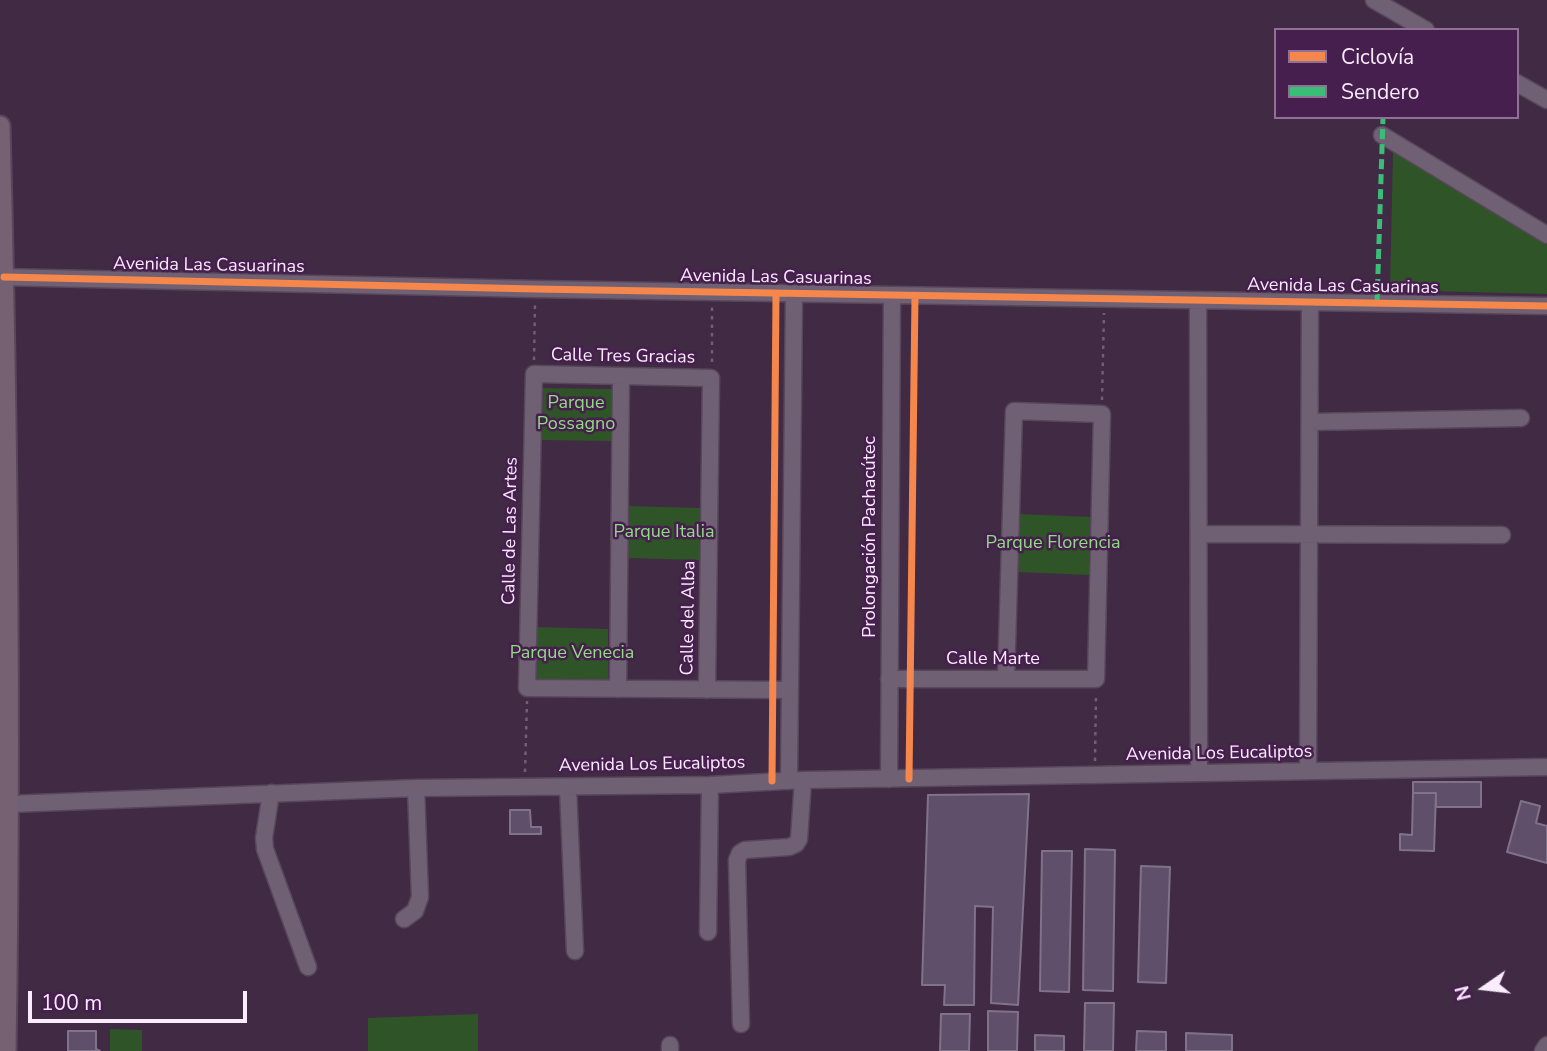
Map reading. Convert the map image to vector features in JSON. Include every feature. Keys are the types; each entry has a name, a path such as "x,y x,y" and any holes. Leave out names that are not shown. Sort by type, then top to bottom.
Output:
{"main road":[{"path":"0,126 10,804 6,1051"}],"street":[{"path":"1374,0 1423,28"},
{"path":"1519,84 1547,100"},
{"path":"1381,135 1547,235"},
{"name":"Avenida Las Casuarinas","path":"2,277 794,294 1547,306"},
{"path":"741,1024 737,860 745,850 789,847 799,839 790,690 794,294"},
{"name":"Prolongación Pachacútec","path":"888,779 892,295"},
{"path":"1198,301 1199,773"},
{"path":"1308,771 1310,302"},
{"name":"Calle Tres Gracias","path":"534,374 711,378"},
{"name":"Calle de Las Artes","path":"527,688 534,374"},
{"path":"618,689 621,376"},
{"name":"Calle del Alba","path":"707,690 711,378"},
{"path":"1006,679 1014,411 1102,414 1096,679"},
{"path":"1310,422 1521,418"},
{"path":"1199,534 1502,535"},
{"name":"Calle Marte","path":"889,679 1096,679"},
{"path":"527,688 790,690"},
{"name":"Avenida Los Eucaliptos","path":"10,804 416,788 568,788 796,780 1547,767"},
{"path":"708,932 710,785"},
{"path":"404,919 415,911 420,897 416,788"},
{"path":"568,788 575,951"},
{"path":"271,793 264,838 265,849 308,967"},
{"path":"1543,1051 1547,1045"}],"path":[{"path":"534,374 535,289"},
{"path":"711,378 713,292"},
{"path":"1102,414 1104,299"},
{"path":"1094,775 1096,679"},
{"path":"525,786 527,688"}],"green space":[{"path":"1393,152 1547,241 1547,294 1390,290"},
{"name":"Parque Possagno","path":"540,388 612,389 611,441 540,440"},
{"name":"Parque Italia","path":"629,506 700,508 699,560 628,558"},
{"name":"Parque Florencia","path":"1018,514 1091,517 1089,575 1016,572"},
{"name":"Parque Venecia","path":"537,627 608,629 608,681 536,679"},
{"path":"478,1014 478,1051 368,1051 368,1018"},
{"path":"110,1029 142,1030 142,1051 110,1051"}],"building":[{"path":"1413,782 1481,782 1481,807 1436,807 1436,793 1413,793"},
{"path":"1413,793 1436,793 1434,851 1400,850 1400,834 1412,835"},
{"path":"1029,794 1018,1005 991,1003 993,907 975,906 974,1005 944,1005 945,985 922,985 928,795"},
{"path":"1521,801 1540,806 1536,823 1547,826 1547,863 1507,852"},
{"path":"510,810 530,810 531,827 541,827 541,834 510,834"},
{"path":"1085,849 1115,850 1113,991 1083,990"},
{"path":"1042,851 1072,851 1069,992 1040,991"},
{"path":"1141,866 1170,867 1166,983 1138,982"},
{"path":"1085,1003 1114,1003 1113,1051 1084,1051"},
{"path":"988,1011 1018,1012 1017,1051 988,1051"},
{"path":"941,1014 970,1014 969,1051 940,1051"},
{"path":"68,1031 96,1031 96,1049 100,1051 68,1051"},
{"path":"1137,1031 1166,1032 1166,1051 1136,1051"},
{"path":"1186,1033 1232,1035 1232,1051 1186,1051"},
{"path":"1035,1035 1064,1036 1064,1051 1035,1051"}],"marked path":[{"path":"1377,304 1383,119"}],"cycle path":[{"path":"4,277 1547,306"},
{"path":"772,781 776,294"},
{"path":"909,779 915,296"}]}
